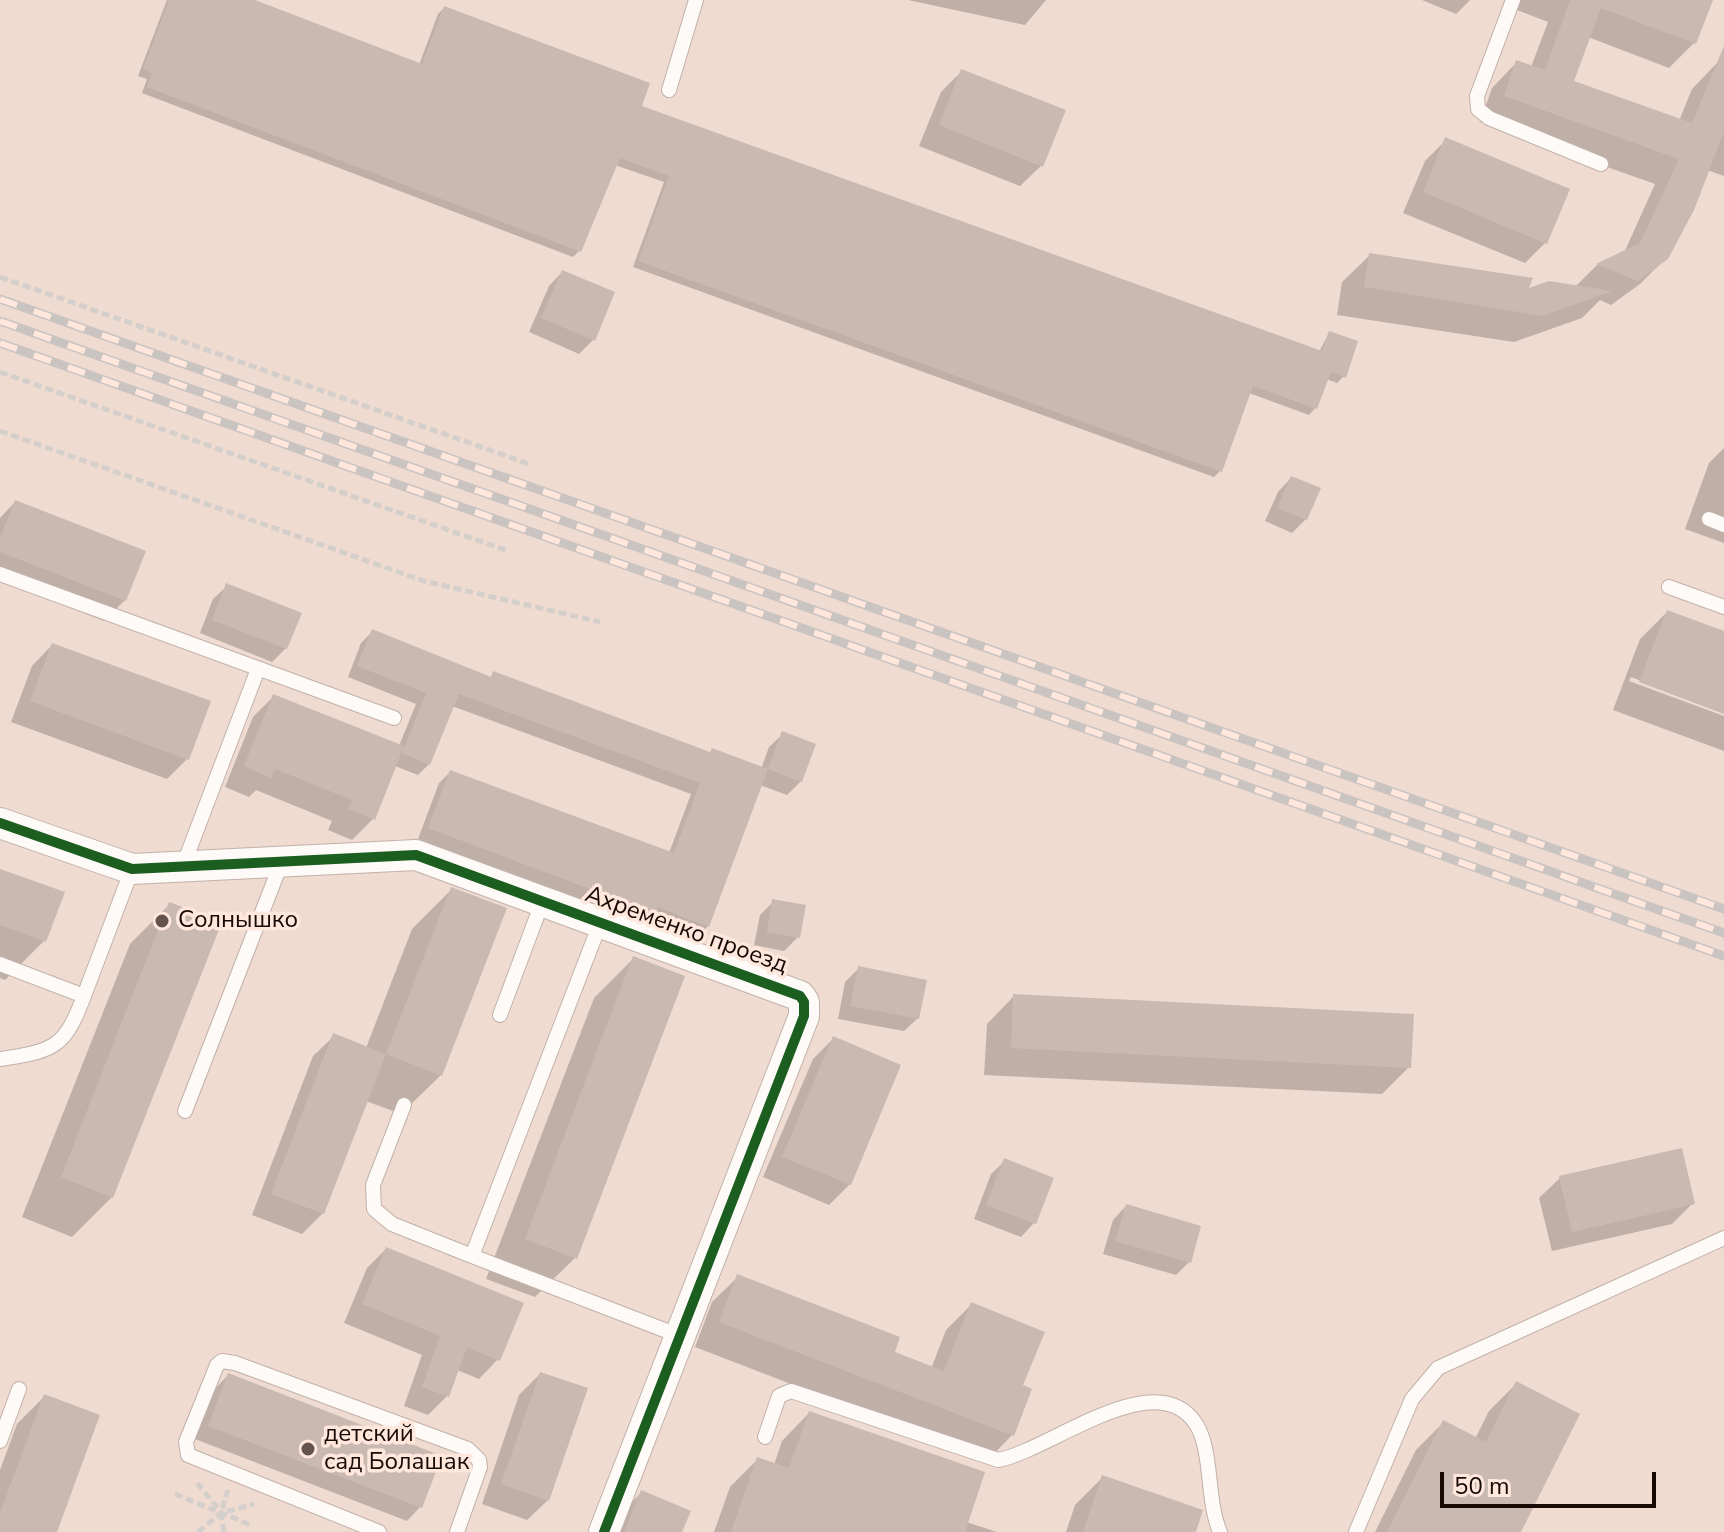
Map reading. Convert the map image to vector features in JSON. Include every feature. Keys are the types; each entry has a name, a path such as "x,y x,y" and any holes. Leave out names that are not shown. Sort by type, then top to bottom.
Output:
{"street":[{"name":"Ахременко проезд","path":"0,823 132,869 416,855 793,992 804,1002 804,1016 604,1532"}],"lane":[{"path":"669,90 696,0"},
{"path":"1513,0 1477,96 1478,109 1489,118 1601,164"},
{"path":"1709,519 1724,525"},
{"path":"0,574 394,718"},
{"path":"1669,587 1724,607"},
{"path":"183,867 258,669"},
{"path":"185,1111 282,861"},
{"path":"0,1059 50,1047 65,1039 132,869"},
{"path":"500,1015 543,900"},
{"path":"472,1256 601,921"},
{"path":"0,964 84,996"},
{"path":"404,1105 373,1185 374,1209 392,1224 680,1336"},
{"path":"1356,1532 1412,1399 1438,1368 1724,1238"},
{"path":"371,1530 188,1455 185,1449 188,1436 217,1365 222,1361 235,1363 468,1449 479,1460 480,1467 457,1532"},
{"path":"0,1441 19,1389"},
{"path":"765,1437 779,1396 791,1391 998,1460 1022,1453 1126,1406 1147,1401 1166,1403 1184,1411 1196,1424 1205,1459 1212,1511 1220,1532"}],"path":[{"path":"0,277 532,465"},
{"path":"0,372 508,551"},
{"path":"0,431 424,581 600,622"},
{"path":"190,1474 221,1513 224,1532"},
{"path":"175,1494 251,1525"},
{"path":"198,1532 221,1513 259,1502"}],"building":[{"path":"169,0 255,0 422,64 444,6 650,83 642,106 1322,351 1329,331 1358,341 1346,378 1331,372 1317,409 1253,386 1222,472 638,261 669,176 620,158 581,252 147,87 152,73 143,69"},
{"path":"1570,0 1713,0 1696,44 1601,8 1574,81 1692,123 1724,46 1724,132 1694,210 1668,259 1638,281 1596,264 1640,243 1679,159 1504,96 1516,60 1545,70"},
{"path":"961,69 1066,110 1043,167 939,125"},
{"path":"1445,137 1570,189 1547,244 1423,192"},
{"path":"1369,253 1533,278 1529,288 1549,281 1612,291 1543,316 1364,287"},
{"path":"562,270 615,292 595,341 541,318"},
{"path":"1291,476 1321,488 1307,520 1277,508"},
{"path":"15,500 146,551 126,601 0,552 0,538"},
{"path":"226,583 302,613 287,649 212,620"},
{"path":"1667,610 1724,631 1724,714 1639,682"},
{"path":"372,629 491,677 493,671 710,752 712,748 768,769 709,927 658,907 656,914 428,828 450,770 674,853 700,783 459,694 430,765 402,753 426,693 357,666"},
{"path":"52,643 211,701 189,760 30,701"},
{"path":"273,694 404,746 375,820 348,809 352,800 275,769 271,778 244,766"},
{"path":"782,731 816,744 802,782 768,769"},
{"path":"0,869 65,892 46,942 0,925"},
{"path":"451,887 507,908 442,1076 386,1054"},
{"path":"772,899 806,905 800,938 767,932"},
{"path":"169,902 222,922 113,1198 61,1177"},
{"path":"633,956 685,976 577,1259 525,1239"},
{"path":"858,966 927,980 919,1019 850,1006"},
{"path":"1013,994 1414,1014 1411,1068 1011,1048"},
{"path":"333,1033 386,1054 324,1214 271,1194"},
{"path":"833,1036 901,1065 851,1185 782,1157"},
{"path":"1682,1148 1695,1204 1572,1232 1559,1176"},
{"path":"1004,1158 1054,1178 1036,1224 986,1205"},
{"path":"1126,1204 1201,1226 1191,1263 1115,1241"},
{"path":"386,1247 524,1303 500,1361 467,1347 449,1397 422,1387 440,1336 362,1304"},
{"path":"737,1274 900,1337 895,1352 944,1371 971,1302 1045,1332 1023,1385 1032,1389 1014,1436 719,1322"},
{"path":"540,1372 588,1388 549,1501 501,1484"},
{"path":"228,1373 442,1456 422,1508 208,1426"},
{"path":"1516,1381 1580,1414 1521,1532 1387,1532 1443,1420 1486,1442"},
{"path":"44,1394 100,1415 57,1532 0,1532 0,1513"},
{"path":"809,1411 985,1472 965,1532 731,1532 757,1457 789,1468"},
{"path":"1102,1475 1203,1510 1196,1532 1083,1532"},
{"path":"641,1490 691,1511 682,1532 624,1532"}],"railway":[{"path":"0,299 1724,909"},
{"path":"0,321 1724,933"},
{"path":"0,343 1724,956"}],"cycle path":[{"path":"0,823 132,869 416,855 800,996 804,1002 804,1016 604,1532"}],"place":[{"name":"Солнышко","path":"162,921"},
{"name":"детский сад Болашак","path":"308,1449"}]}
